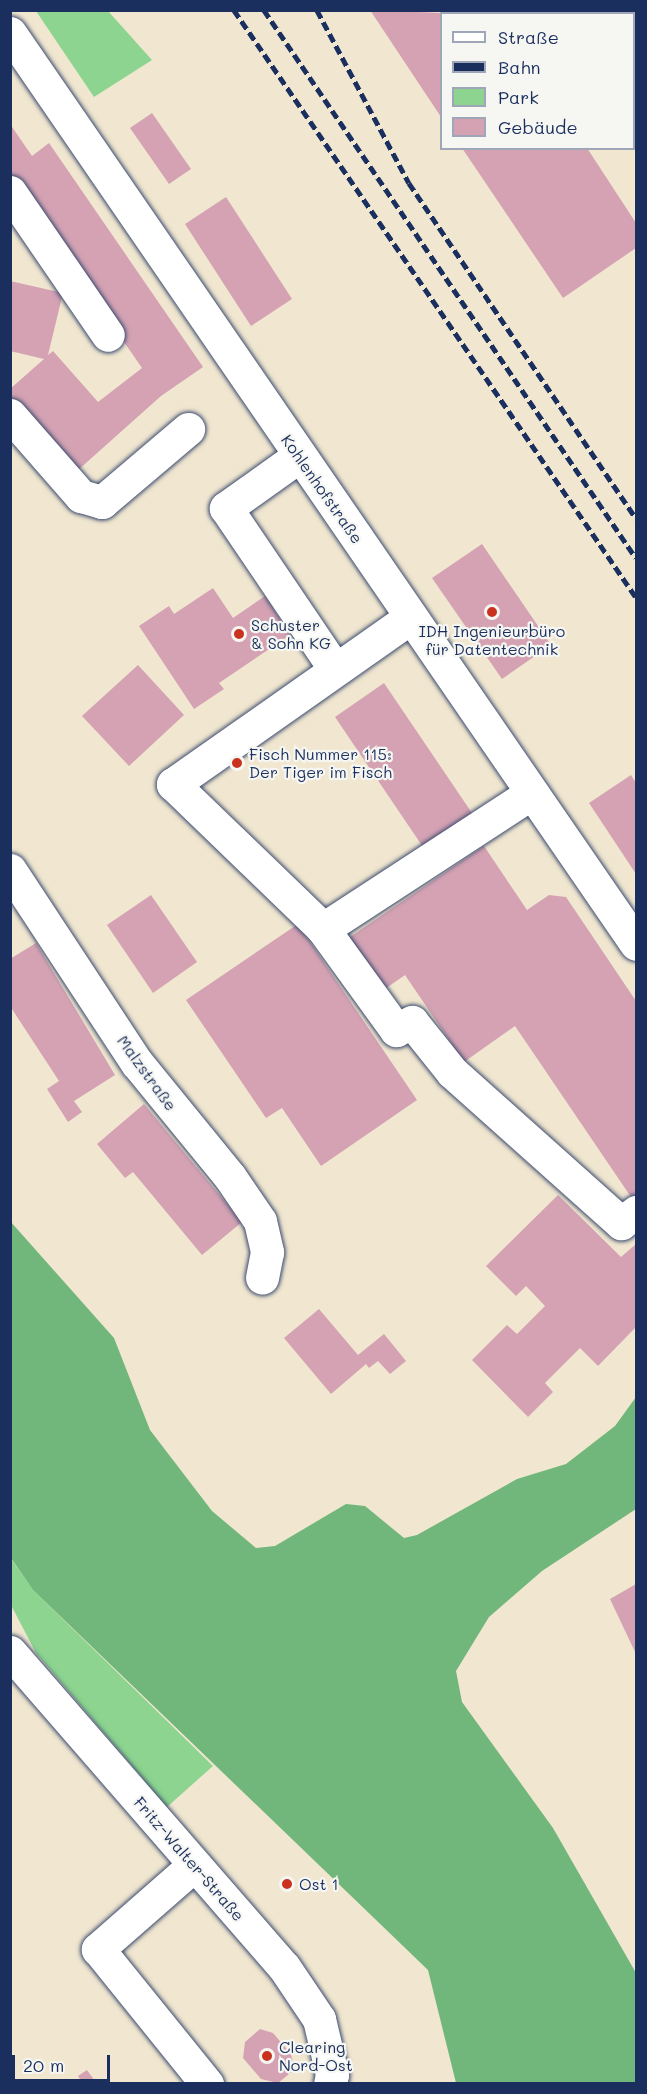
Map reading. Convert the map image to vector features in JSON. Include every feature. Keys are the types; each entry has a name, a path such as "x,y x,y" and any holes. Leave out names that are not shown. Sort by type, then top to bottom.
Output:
{"street":[{"name":"Kohlenhofstraße","path":"10,33 636,944"},
{"path":"10,192 108,334"},
{"path":"10,415 81,496 102,502 188,429"},
{"path":"299,456 226,508 334,669"},
{"path":"411,617 173,784 323,929 396,1030 412,1022 452,1072 621,1223 636,1212"},
{"path":"323,929 532,793"},
{"name":"Malzstraße","path":"10,870 137,1063 231,1178 260,1221 267,1252 262,1278"},
{"name":"Fritz-Walter-Straße","path":"10,1652 284,1967 319,2019 332,2074 330,2084"},
{"path":"194,1865 98,1948 207,2084"}],"green space":[{"path":"36,11 108,11 152,60 94,97"},
{"path":"10,1221 114,1338 150,1430 212,1511 256,1548 275,1546 346,1504 365,1506 404,1538 417,1535 517,1479 566,1464 615,1426 636,1397 636,1509 542,1571 489,1617 456,1671 462,1702 553,1828 636,1973 636,2083 456,2083 428,1970 33,1590 11,1558"},
{"path":"12,1560 33,1590 213,1766 167,1807 36,1653 11,1605"}],"building":[{"path":"370,10 440,13 440,115"},
{"path":"508,10 607,10 556,12 506,12"},
{"path":"152,113 191,169 169,184 130,128"},
{"path":"10,124 32,156 49,143 203,367 161,396 77,471 10,396 10,389 44,359 10,351 10,281 63,293 48,355 53,351 98,402 142,368 10,177"},
{"path":"463,150 588,150 636,223 636,248 563,298"},
{"path":"226,197 292,299 251,326 185,224"},
{"name":"IDH Ingenieurbüro für Datentechnik","path":"482,544 551,645 502,679 432,578"},
{"path":"213,588 233,618 265,596 290,635 219,683 224,689 194,709 139,626 169,606 174,614"},
{"path":"138,665 184,715 129,766 82,716"},
{"path":"384,683 474,816 425,850 335,717"},
{"path":"631,775 636,783 636,874 589,803"},
{"path":"484,846 527,910 549,895 566,897 636,1001 636,1197 633,1200 515,1026 464,1062 405,975 382,991 347,939"},
{"path":"151,895 197,962 153,993 107,925"},
{"path":"298,924 417,1100 321,1166 282,1108 266,1118 186,1000"},
{"path":"36,943 115,1075 74,1101 82,1112 68,1122 47,1089 59,1081 10,1006 10,959"},
{"path":"144,1104 242,1222 202,1255 133,1172 125,1178 97,1144"},
{"path":"558,1195 621,1257 636,1244 636,1327 598,1366 580,1348 545,1383 553,1392 528,1417 472,1360 507,1325 517,1334 545,1306 526,1286 516,1296 486,1266"},
{"path":"319,1309 358,1355 384,1334 406,1361 390,1374 378,1361 369,1368 366,1364 331,1394 284,1338"},
{"path":"636,1584 636,1654 610,1599"},
{"name":"Clearing Nord-Ost","path":"260,2029 273,2033 291,2054 294,2070 278,2083 261,2079 243,2058 245,2042"},
{"path":"87,2070 97,2084 83,2084 78,2076"}],"railway":[{"path":"234,10 636,597"},
{"path":"264,10 636,558"},
{"path":"317,10 409,183 636,518"}],"place":[{"name":"IDH Ingenieurbüro für Datentechnik","path":"492,612"},
{"name":"Schuster & Sohn KG","path":"239,634"},
{"name":"Fisch Nummer 115: Der Tiger im Fisch","path":"237,763"},
{"name":"Ost 1","path":"287,1884"},
{"name":"Clearing Nord-Ost","path":"267,2056"}]}
